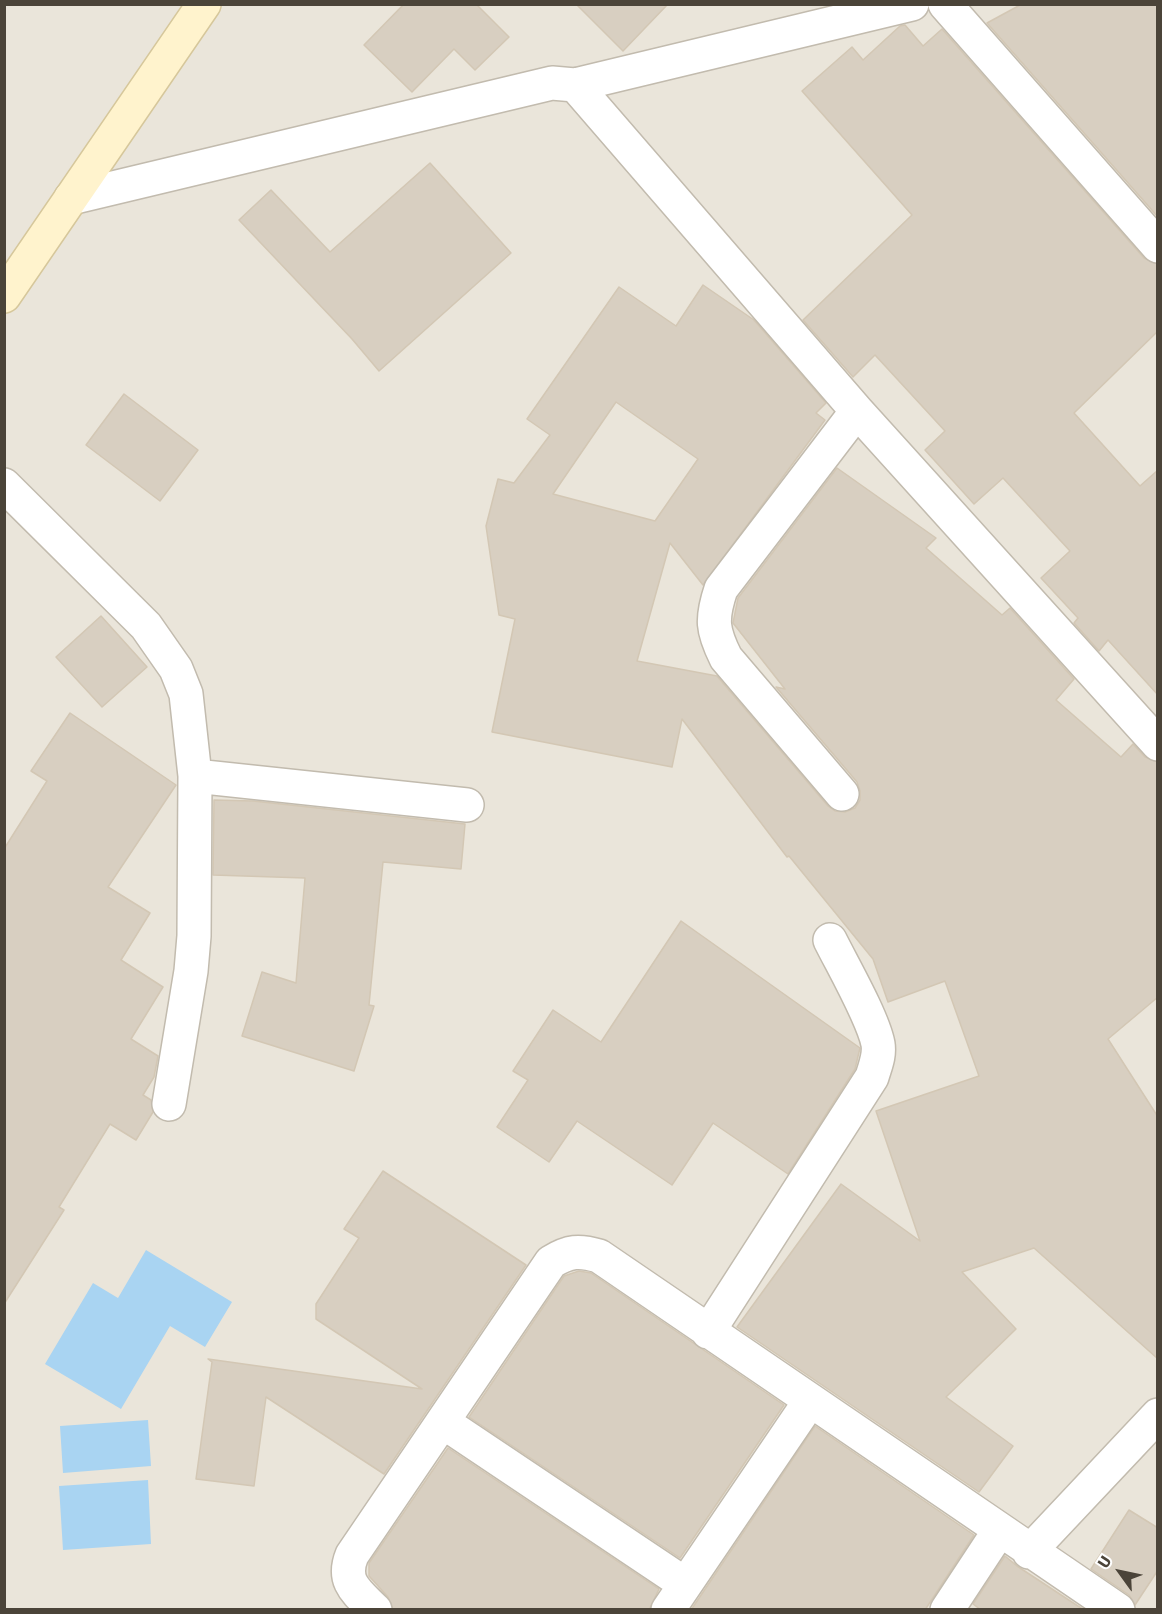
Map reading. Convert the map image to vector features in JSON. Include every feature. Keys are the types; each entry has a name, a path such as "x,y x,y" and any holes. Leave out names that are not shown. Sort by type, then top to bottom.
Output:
{"street":[{"path":"4,296 204,4"},
{"path":"71,198 552,83 574,85 912,4"},
{"path":"945,4 1158,246"},
{"path":"574,85 858,411 1158,744"},
{"path":"842,794 726,658 715,637 713,613 721,589 858,411"},
{"path":"4,485 146,626 177,669 186,694 195,776 191,971 169,1104"},
{"path":"195,776 467,805"},
{"path":"708,1332 872,1077 878,1059 878,1045 873,1029 830,940"},
{"path":"375,1610 353,1589 347,1578 347,1566 352,1555 552,1262 567,1252 582,1251 599,1256 1029,1552 1118,1610"},
{"path":"443,1422 676,1597 810,1401"},
{"path":"1029,1552 1158,1415"},
{"path":"947,1610 999,1531"}],"shaded area":[{"path":"5,5 1157,5 1157,1609 5,1609"}],"water":[{"path":"146,1250 232,1302 205,1347 170,1326 121,1409 45,1364 93,1283 118,1298"},
{"path":"148,1420 151,1466 63,1473 60,1426"},
{"path":"148,1480 151,1544 63,1550 59,1486"}],"building":[{"path":"404,4 476,4 509,37 475,70 454,49 412,92 364,45"},
{"path":"576,4 668,4 623,51"},
{"path":"1022,4 1158,4 1158,217 987,23"},
{"path":"905,25 923,46 942,29 1144,258 1158,264 1158,331 1074,413 1140,486 1158,470 1158,695 1108,640 1099,651 1074,623 1078,618 1041,578 1070,551 1003,478 974,504 925,450 945,431 875,355 853,377 803,320 912,215 802,91 852,47 863,60 900,26"},
{"path":"430,163 511,253 379,371 352,339 239,220 271,190 330,252"},
{"path":"703,285 754,320 826,403 816,413 825,420 703,585 670,543 637,661 717,676 828,806 835,811 845,812 855,808 860,800 857,782 776,687 785,689 733,623 738,598 837,468 936,538 926,548 1002,615 1010,608 1074,679 1056,700 1121,757 1133,744 1145,757 1158,762 1158,997 1108,1039 1158,1117 1158,1359 1034,1248 962,1272 1016,1329 946,1397 1013,1446 979,1492 737,1327 841,1184 920,1241 876,1111 979,1076 945,981 888,1002 873,959 789,856 787,857 682,719 672,767 492,732 515,619 499,615 486,526 498,479 514,483 550,435 527,419 619,287 676,326","holes":["616,402 698,459 655,521 553,494"]},
{"path":"124,394 198,450 160,501 86,445"},
{"path":"101,616 147,667 102,707 56,657"},
{"path":"70,713 176,785 108,887 150,913 121,960 163,987 131,1039 158,1056 154,1077 143,1095 151,1100 153,1112 136,1140 110,1124 59,1207 64,1210 4,1304 4,849 47,781 31,771"},
{"path":"214,800 253,801 465,824 461,869 383,862 369,1005 374,1006 354,1071 242,1036 262,972 296,983 305,878 213,875"},
{"path":"681,921 860,1048 855,1069 788,1174 713,1123 672,1185 577,1121 549,1162 497,1127 528,1080 513,1071 553,1010 601,1042"},
{"path":"383,1171 526,1265 384,1474 266,1397 254,1486 196,1479 212,1362 208,1359 422,1389 316,1319 316,1304 359,1238 344,1229"},
{"path":"579,1271 591,1273 784,1405 680,1558 469,1417 564,1276"},
{"path":"815,1426 974,1535 925,1610 691,1610"},
{"path":"448,1448 659,1589 649,1610 393,1610 388,1597 369,1576 369,1563"},
{"path":"1129,1510 1158,1528 1158,1570 1135,1605 1129,1595 1091,1569"},
{"path":"1005,1556 1084,1610 981,1610 973,1604"}]}
